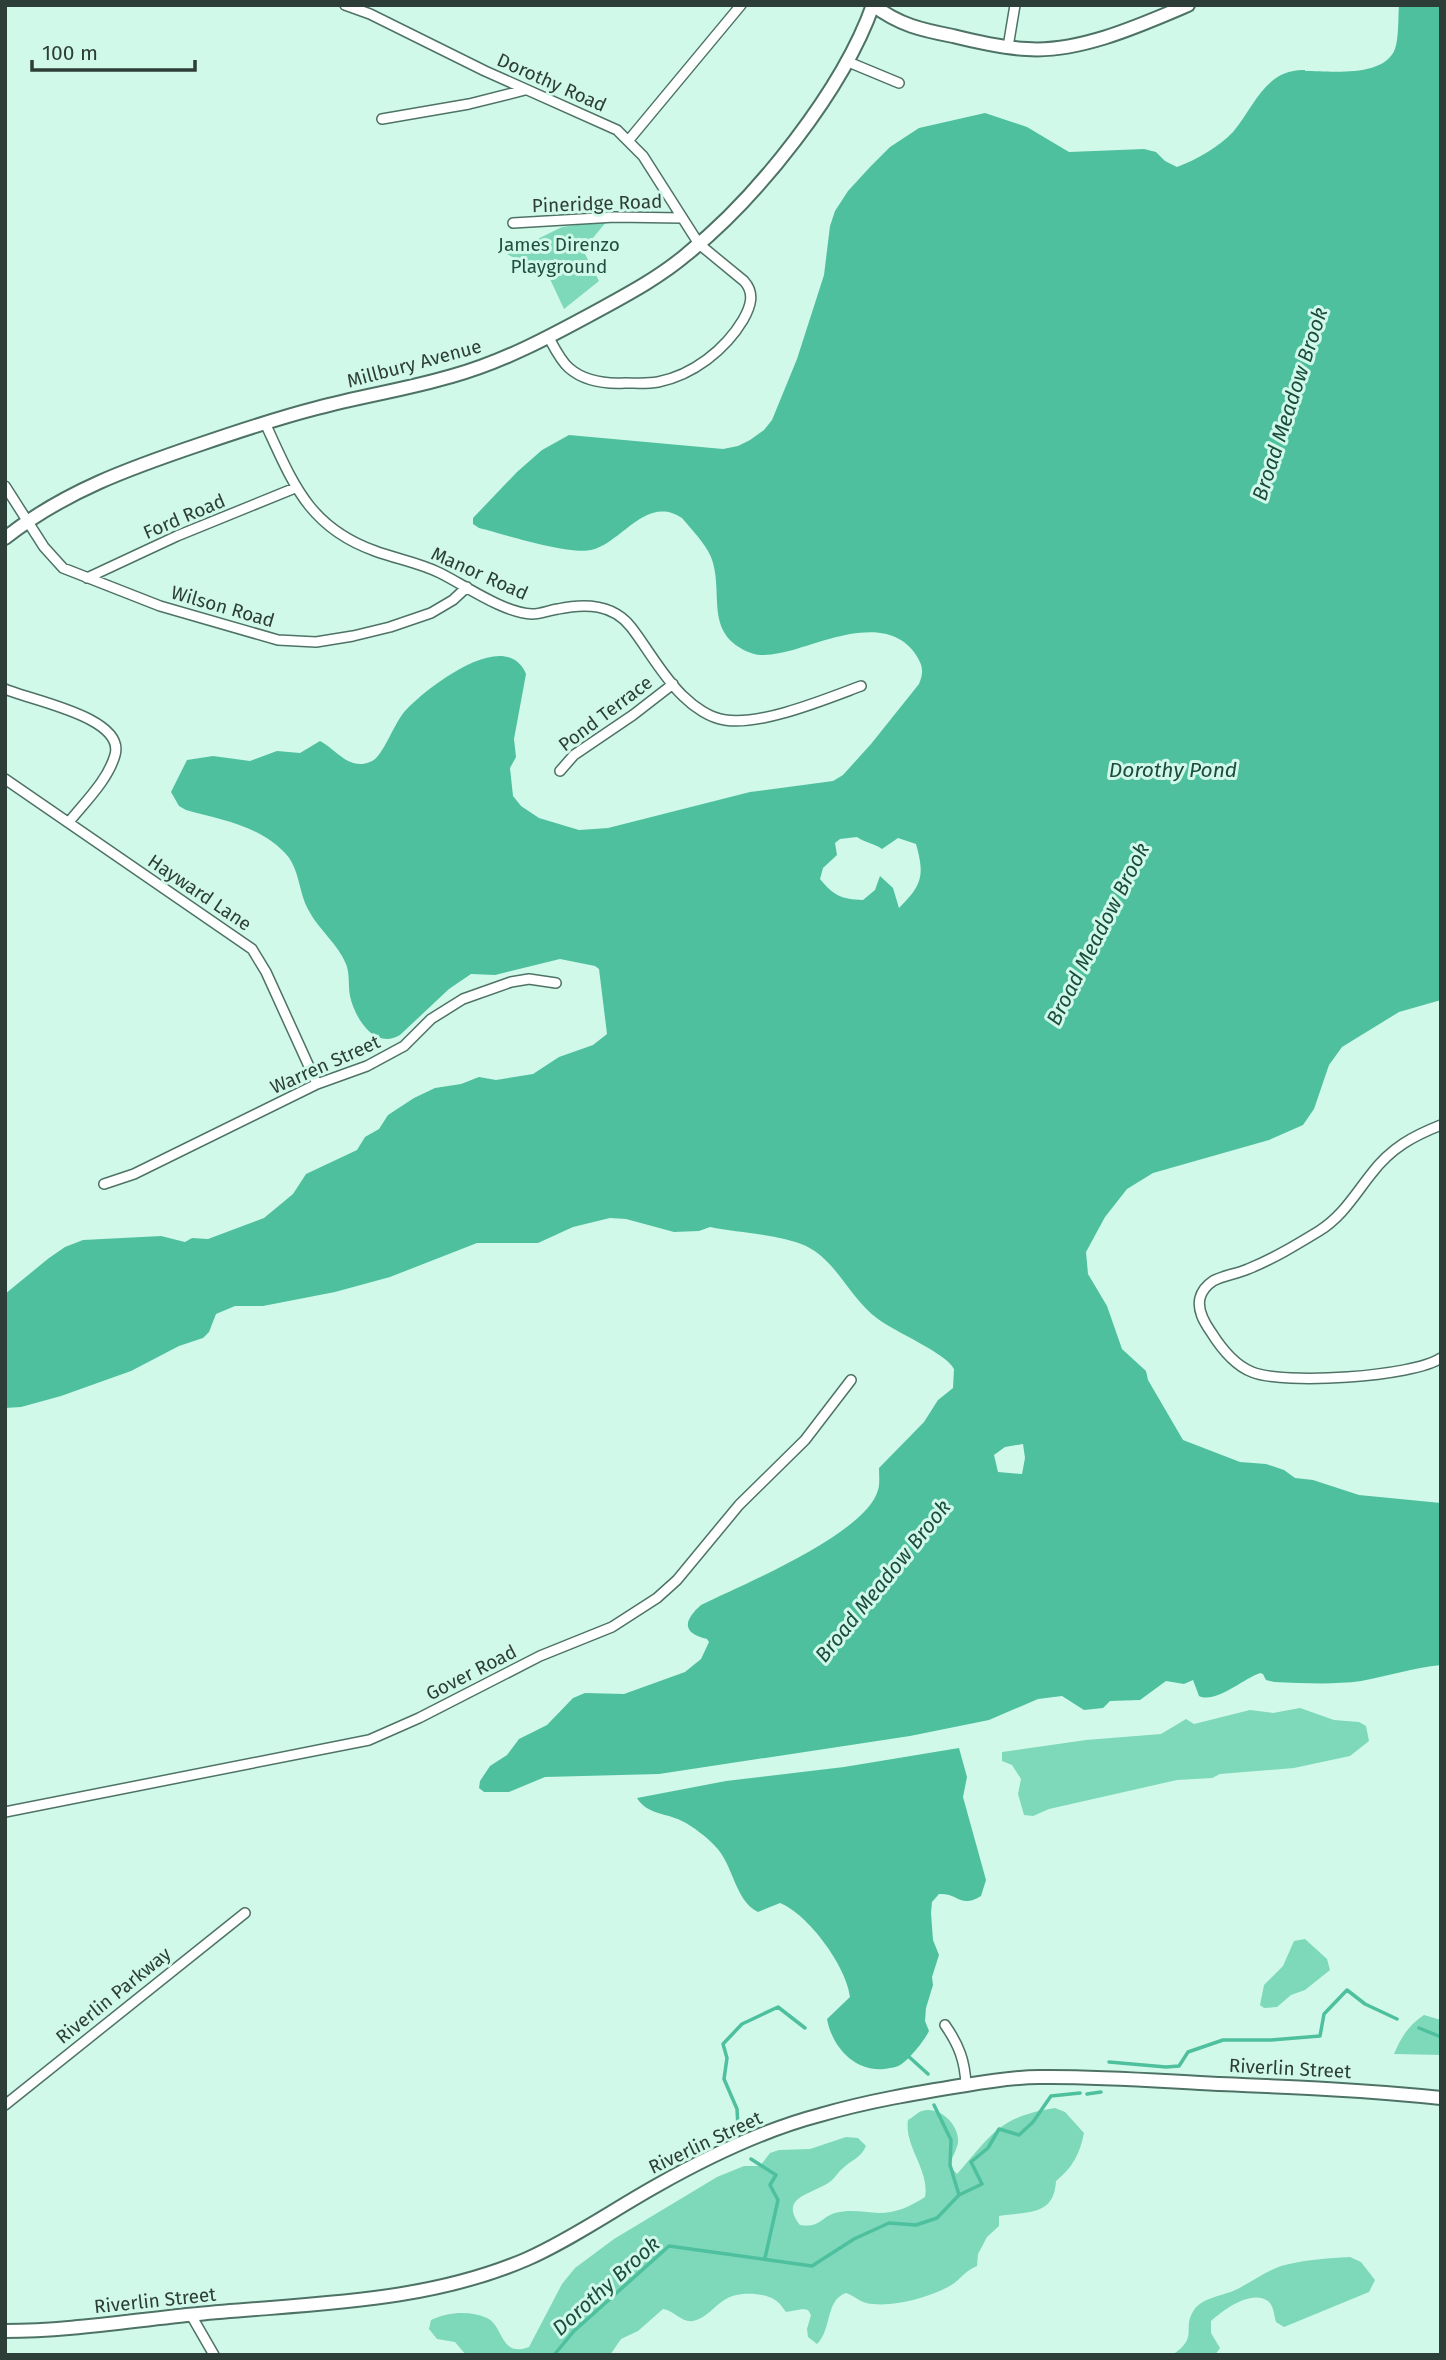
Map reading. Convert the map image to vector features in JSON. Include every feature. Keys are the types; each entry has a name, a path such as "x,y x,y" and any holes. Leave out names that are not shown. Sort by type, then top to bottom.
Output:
{"street":[{"name":"Dorothy Road","path":"345,5 617,130 643,156 699,244 750,287 751,302 741,324 720,349 699,365 657,382 615,384 594,381 571,369 548,337"},
{"path":"628,141 741,5"},
{"path":"873,5 891,19 925,30 1028,49 1056,48 1136,26 1188,5"},
{"name":"Millbury Avenue","path":"5,538 63,498 104,479 265,423 478,368 548,337 639,288 722,224 781,156 820,107 868,21 873,5"},
{"path":"1009,47 1015,5"},
{"path":"846,61 899,83"},
{"path":"382,119 469,104 525,90"},
{"name":"Pineridge Road","path":"513,223 615,217 682,218"},
{"name":"Manor Road","path":"265,423 295,488 317,516 349,541 431,569 520,612 533,614 588,605 608,609 624,618 682,695 699,709 718,718 739,721 782,713 861,686"},
{"name":"Wilson Road","path":"5,486 54,560 63,568 160,606 278,640 302,643 353,636 431,613 453,600 467,587"},
{"name":"Ford Road","path":"87,578 208,522 295,488"},
{"name":"Pond Terrace","path":"560,771 574,755 673,684"},
{"path":"5,689 81,715 105,728 114,741 116,754 104,778 69,822"},
{"name":"Hayward Lane","path":"5,779 252,948 266,972 317,1084"},
{"name":"Warren Street","path":"104,1184 134,1174 317,1084 367,1066 404,1046 431,1019 463,999 511,982 529,979 556,983"},
{"path":"1441,1125 1411,1137 1393,1151 1371,1173 1345,1210 1326,1226 1247,1270 1210,1284 1201,1296 1199,1305 1206,1325 1223,1349 1237,1364 1255,1374 1279,1378 1375,1374 1425,1367 1441,1358"},
{"name":"Gover Road","path":"5,1812 369,1740 419,1718 540,1656 612,1627 657,1598 677,1580 740,1505 805,1440 851,1380"},
{"name":"Riverlin Parkway","path":"5,2105 245,1913"},
{"path":"945,2025 957,2041 965,2064 966,2085"},
{"name":"Riverlin Street","path":"5,2331 99,2326 191,2315 333,2304 406,2293 491,2272 557,2244 659,2184 761,2135 814,2116 863,2103 966,2085 1036,2077 1076,2078 1348,2090 1441,2098"},
{"path":"191,2315 214,2355"}],"green space":[{"name":"James Direnzo Playground","path":"607,221 583,250 599,281 564,309 550,279 507,254 562,227"},
{"path":"1300,1708 1334,1720 1359,1722 1366,1726 1369,1741 1350,1756 1294,1768 1177,1780 1049,1809 1033,1816 1024,1815 1018,1794 1021,1779 1012,1765 1002,1761 1002,1752 1086,1740 1161,1734 1186,1719 1194,1724 1250,1710 1273,1713"},
{"path":"1305,1939 1327,1959 1330,1970 1277,2007 1264,2008 1260,2005 1264,1985 1283,1966 1294,1941"},
{"path":"1424,2015 1441,2020 1441,2055 1394,2054 1406,2032"},
{"path":"1055,2108 1065,2112 1084,2133 1074,2160 1056,2181 1054,2193 1044,2207 999,2216 999,2226 987,2237 978,2254 977,2266 937,2292 907,2302 886,2304 866,2303 846,2293 839,2297 817,2344 808,2337 811,2315 808,2310 786,2312 770,2297 750,2294 731,2297 693,2321 663,2309 638,2331 621,2339 610,2355 466,2355 455,2342 437,2339 429,2329 431,2320 438,2317 459,2313 473,2314 492,2322 507,2345 520,2349 529,2347 562,2284 575,2268 614,2239 717,2177 744,2166 760,2166 770,2153 810,2149 846,2137 858,2138 866,2146 831,2181 795,2202 794,2215 800,2225 812,2225 841,2212 886,2213 909,2206 925,2197 924,2177 908,2130 908,2120 920,2112 928,2110 941,2113 954,2127 958,2142 950,2166 957,2174 989,2138 1008,2122"},
{"path":"1350,2257 1361,2262 1375,2280 1369,2292 1284,2327 1276,2322 1273,2308 1268,2301 1261,2298 1246,2299 1211,2321 1211,2333 1220,2348 1215,2355 1172,2355 1188,2338 1190,2317 1202,2303 1233,2291 1281,2266"}],"water":[{"name":"Dorothy Pond","path":"1399,5 1441,5 1441,1000 1399,1012 1342,1047 1329,1065 1314,1109 1303,1125 1269,1140 1153,1173 1127,1189 1105,1217 1086,1252 1088,1274 1107,1306 1122,1349 1146,1371 1148,1380 1183,1440 1240,1462 1266,1464 1284,1470 1295,1478 1313,1480 1359,1495 1441,1503 1441,1665 1339,1683 1274,1682 1266,1680 1260,1673 1221,1694 1206,1698 1199,1696 1193,1680 1184,1684 1166,1681 1140,1700 1110,1701 1103,1708 1084,1710 1062,1696 1038,1699 989,1720 910,1736 659,1774 545,1777 509,1792 484,1792 479,1788 480,1781 490,1766 507,1755 519,1739 547,1725 573,1698 585,1693 624,1694 685,1672 701,1659 709,1642 689,1630 691,1616 701,1605 800,1556 851,1524 869,1507 878,1490 879,1468 924,1422 938,1400 953,1388 954,1369 941,1356 868,1311 835,1270 806,1246 772,1236 710,1227 699,1231 674,1232 626,1219 610,1218 573,1227 538,1243 477,1243 390,1277 335,1292 263,1306 235,1306 216,1314 209,1332 203,1338 179,1346 131,1371 61,1396 21,1407 5,1408 5,1294 65,1247 83,1240 161,1236 185,1242 192,1238 208,1239 264,1218 293,1194 306,1174 357,1150 365,1137 379,1129 388,1115 414,1098 435,1088 461,1084 479,1077 496,1080 533,1074 559,1057 593,1045 607,1034 599,969 560,959 495,975 471,974 449,989 400,1035 391,1039 375,1035 356,1014 350,996 346,964 309,911 296,872 284,852 251,829 179,806 171,792 187,760 213,756 250,761 277,751 300,753 320,741 350,762 364,764 376,758 405,711 430,689 466,666 484,658 501,656 516,661 526,674 514,739 516,757 510,768 513,796 521,806 539,818 579,830 608,828 750,792 833,781 843,775 919,684 921,666 916,655 905,643 891,635 875,632 841,636 767,655 751,653 736,645 726,635 721,624 711,557 682,518 669,512 646,516 602,546 581,551 552,547 479,528 473,524 473,518 542,450 569,435 723,449 738,446 764,430 772,420 797,359 824,275 830,226 835,211 848,191 890,147 919,128 985,113 1027,127 1069,152 1144,149 1156,152 1177,167 1207,153 1227,138 1262,91 1280,76 1291,71 1355,71 1380,65 1395,49","holes":["857,837 882,849 898,838 916,844 920,879 913,893 899,908 893,888 880,876 875,890 863,900 838,895 820,879 823,868 837,855 835,843 840,839","1023,1444 1025,1458 1022,1474 998,1472 994,1455 1005,1447"]},
{"path":"959,1748 967,1777 963,1797 986,1880 981,1896 974,1900 964,1901 939,1894 932,1902 933,1940 939,1955 926,2008 925,2021 929,2031 904,2063 873,2069 846,2056 834,2039 827,2019 850,1997 842,1971 814,1930 791,1909 780,1903 758,1912 744,1899 721,1853 711,1842 684,1822 646,1808 637,1798 726,1781 844,1767"}],"waterway":[{"path":"1109,2062 1179,2066 1188,2052 1223,2040 1320,2036 1324,2014 1347,1990 1365,2004 1397,2019"},
{"name":"Dorothy Brook","path":"738,2127 737,2109 724,2079 727,2058 723,2044 742,2024 778,2007 805,2028"},
{"path":"1419,2028 1441,2037"},
{"name":"Dorothy Brook","path":"907,2055 928,2074"},
{"path":"1087,2094 1101,2092"},
{"path":"959,2195 982,2184 971,2162 988,2148 999,2129 1019,2135 1033,2122 1051,2096 1080,2093"},
{"name":"Dorothy Brook","path":"554,2355 574,2331 669,2246 812,2266 854,2239 889,2223 916,2225 937,2218 959,2195 950,2165 951,2140 934,2105"},
{"name":"Dorothy Brook","path":"751,2159 776,2175 770,2185 778,2200 765,2258"}],"water label":[{"name":"Broad Meadow Brook","path":"1290,404"},
{"name":"Broad Meadow Brook","path":"1098,934"},
{"name":"Broad Meadow Brook","path":"883,1581"}]}
